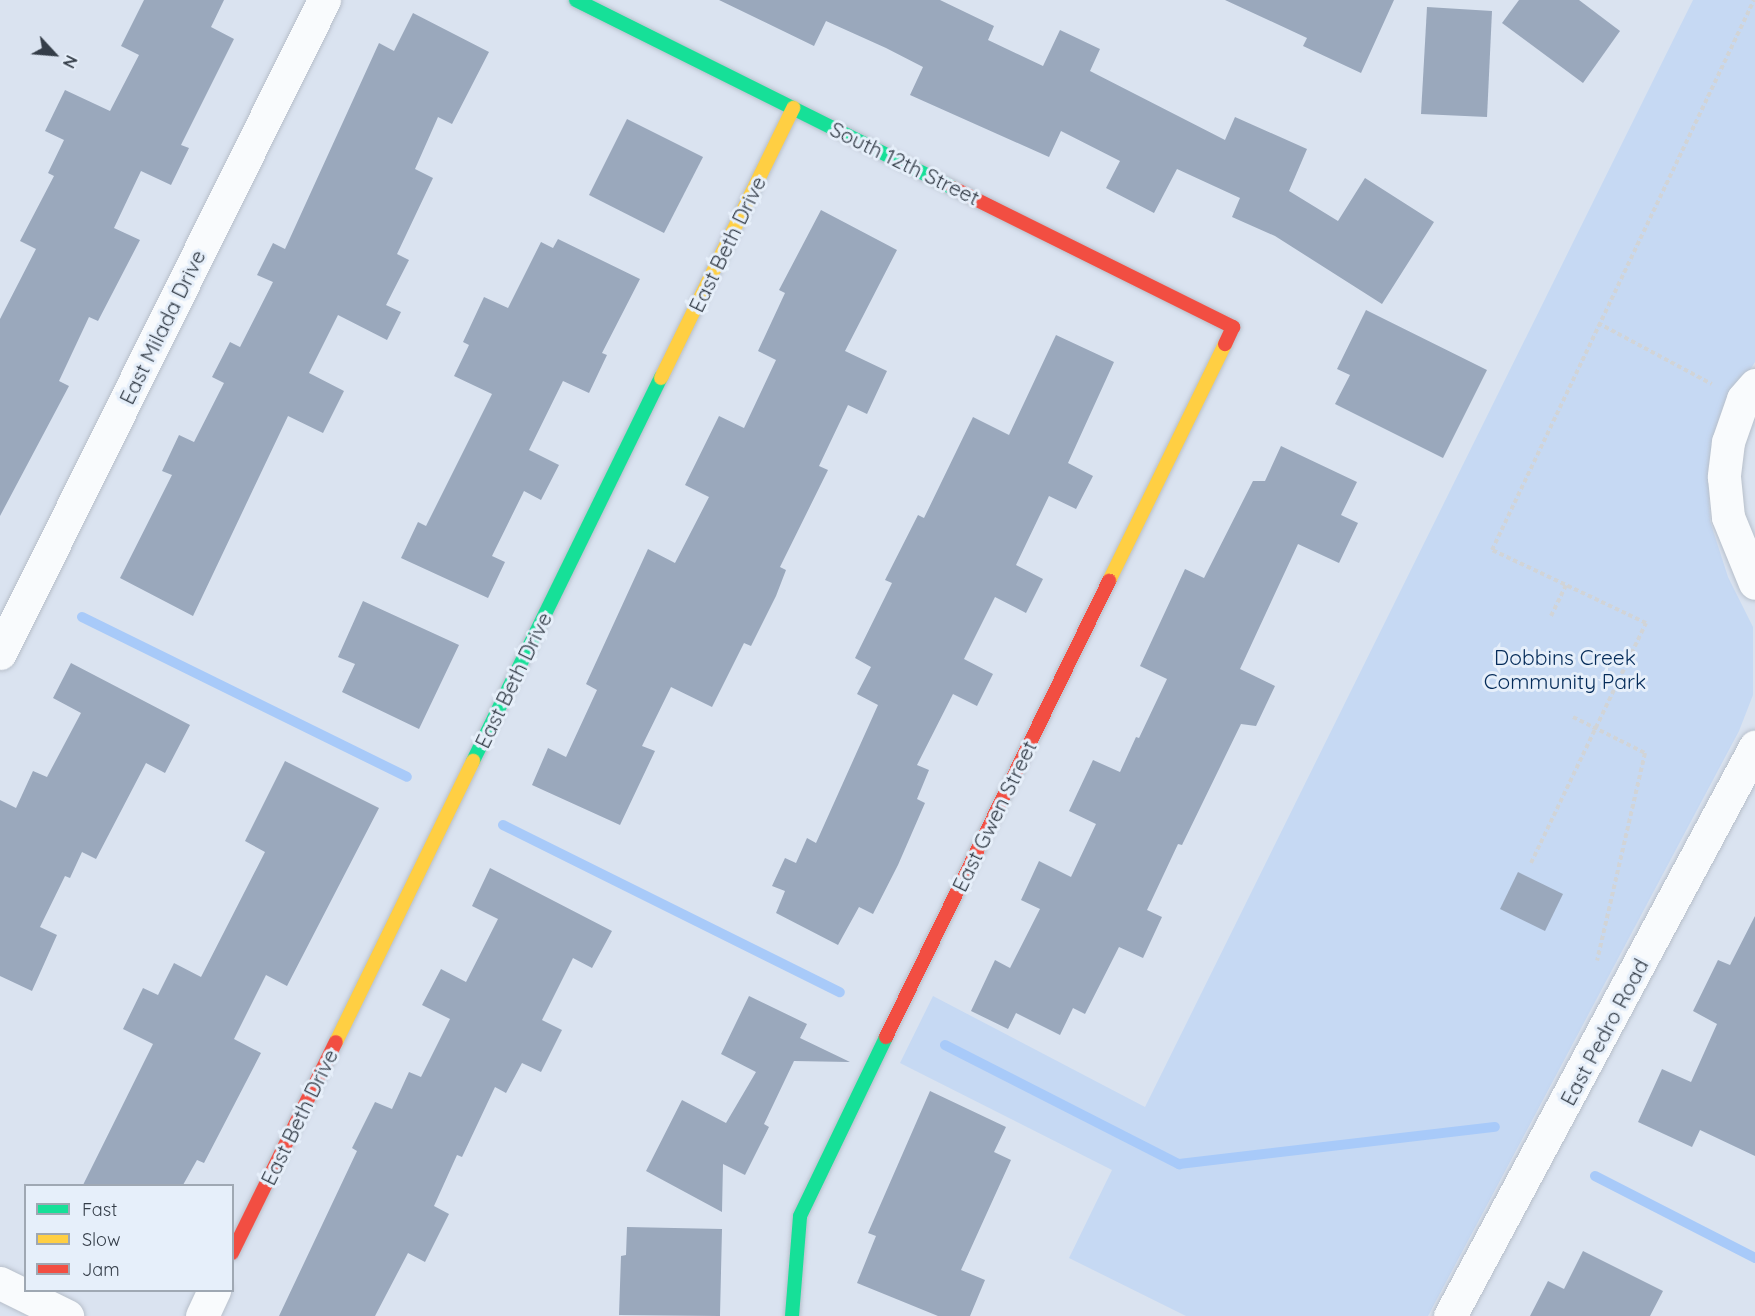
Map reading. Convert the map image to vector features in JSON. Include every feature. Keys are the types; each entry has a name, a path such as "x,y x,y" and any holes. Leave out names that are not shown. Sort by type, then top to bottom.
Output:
{"street":[{"name":"East Milada Drive","path":"0,653 324,0"},
{"name":"South 12th Street","path":"576,0 1233,327"},
{"name":"East Beth Drive","path":"234,1249 794,108"},
{"name":"East Gwen Street","path":"792,1316 798,1237 805,1207 1233,327"},
{"path":"1749,392 1728,441 1724,477 1728,517 1755,583"},
{"name":"East Pedro Road","path":"1450,1316 1755,747"},
{"path":"0,1283 67,1316"},
{"path":"202,1316 213,1292"}],"path":[{"path":"1531,863 1646,623 1492,550 1598,322 1754,0"},
{"path":"1598,322 1749,392"},
{"path":"1551,616 1566,585"},
{"path":"1573,717 1645,753 1595,971 1620,1000"}],"green space":[{"name":"Dobbins Creek Community Park","path":"1693,0 1755,0 1755,362 1719,420 1708,468 1710,521 1728,577 1753,627 1753,695 1739,731 1428,1316 1186,1316 1069,1258 1112,1170 900,1063 933,996 1145,1107"}],"building":[{"path":"144,0 224,0 211,27 234,39 181,145 189,148 171,185 141,171 114,228 140,240 98,321 89,317 59,381 69,386 0,516 0,319 36,249 20,241 54,176 48,173 64,140 45,131 65,90 110,111 139,55 121,46"},
{"path":"719,0 940,0 994,26 988,40 1043,66 1060,30 1100,49 1090,71 1225,140 1235,117 1307,149 1289,191 1338,221 1365,178 1434,222 1382,304 1275,236 1232,217 1240,198 1177,169 1154,213 1106,188 1120,161 1061,131 1049,157 910,95 923,67 886,48 826,21 814,46"},
{"path":"1225,0 1394,0 1361,73 1303,46 1307,38"},
{"path":"1519,0 1579,0 1620,31 1583,83 1502,23"},
{"path":"1427,7 1492,11 1487,117 1421,114"},
{"path":"413,13 489,52 452,124 438,117 415,169 433,178 397,254 409,260 386,305 401,312 387,340 338,315 309,373 344,391 323,433 288,416 193,616 120,578 172,475 162,471 179,435 194,442 224,383 212,377 230,342 240,347 273,282 257,275 273,243 285,249 379,43 394,51"},
{"path":"627,119 703,157 664,233 589,195"},
{"path":"821,210 897,250 845,351 887,371 867,414 848,405 819,466 828,470 780,567 786,570 776,596 751,646 744,643 712,707 671,687 642,746 655,751 620,825 532,785 548,748 566,757 597,690 586,684 648,549 675,563 709,497 685,485 719,416 744,428 776,360 758,351 785,293 779,290"},
{"path":"558,239 640,279 602,353 607,355 589,393 563,381 529,450 559,465 541,500 524,491 492,556 505,562 488,598 401,558 418,522 426,526 492,394 454,376 469,345 463,342 484,297 508,308 541,242 553,248"},
{"path":"1366,310 1487,370 1443,458 1335,404 1350,375 1337,369"},
{"path":"1056,335 1114,362 1068,463 1093,476 1076,509 1049,496 1016,565 1043,579 1026,613 995,597 964,659 993,674 977,706 953,694 917,765 929,770 917,799 925,803 898,865 873,914 859,907 838,945 776,913 785,891 772,886 785,858 796,863 807,838 816,843 878,705 857,694 871,667 855,658 892,583 885,580 918,515 924,518 973,417 1009,435"},
{"path":"1281,446 1357,482 1341,515 1358,523 1339,563 1298,544 1240,669 1275,686 1256,726 1241,724 1182,845 1178,844 1147,910 1162,917 1143,958 1119,947 1085,1014 1073,1008 1060,1035 1016,1013 1008,1029 971,1011 995,960 1010,968 1040,909 1021,900 1039,861 1071,877 1096,824 1069,811 1093,760 1120,772 1136,737 1139,738 1167,679 1140,666 1185,569 1204,578 1253,481 1265,481"},
{"path":"363,601 459,645 419,729 342,692 355,664 338,657"},
{"path":"71,663 190,725 165,773 146,763 96,859 82,852 70,878 65,876 40,927 57,935 32,991 0,976 0,800 16,808 33,771 47,777 81,713 53,698"},
{"path":"285,761 379,808 287,986 266,975 234,1039 261,1053 204,1163 197,1160 184,1184 83,1184 153,1044 123,1029 143,988 158,995 174,963 201,977 265,852 245,841"},
{"path":"490,868 612,931 592,968 573,958 542,1020 562,1030 541,1072 522,1063 506,1093 495,1087 462,1157 457,1155 434,1206 449,1214 425,1262 408,1253 375,1316 279,1316 357,1151 352,1148 375,1102 392,1109 409,1072 421,1077 450,1019 422,1005 441,969 466,982 498,919 472,906"},
{"path":"1518,872 1563,894 1545,931 1500,909"},
{"path":"1755,916 1755,1156 1700,1130 1692,1147 1638,1122 1662,1069 1691,1082 1717,1024 1693,1011 1718,960 1730,965"},
{"path":"749,996 807,1024 800,1038 850,1062 794,1061 764,1124 769,1127 745,1175 723,1164 722,1212 646,1171 682,1100 726,1123 756,1072 721,1054"},
{"path":"930,1091 1006,1127 994,1152 1011,1160 961,1270 985,1280 970,1316 938,1316 857,1283 876,1236 868,1233"},
{"path":"627,1227 722,1229 720,1316 619,1315 621,1256 626,1255"},
{"path":"1583,1251 1663,1291 1650,1316 1530,1316 1548,1281 1564,1289"}],"waterway":[{"path":"82,617 407,777"},
{"path":"503,825 840,992"},
{"path":"945,1045 1179,1164 1495,1127"},
{"path":"1595,1176 1755,1258"}],"traffic: fast":[{"path":"576,0 953,188"},
{"path":"473,761 661,378"},
{"path":"792,1316 800,1216 886,1037"}],"traffic: slow":[{"path":"661,378 793,108"},
{"path":"1109,581 1225,344"},
{"path":"336,1042 473,761"}],"traffic: jam":[{"path":"953,188 1233,327 1225,344"},
{"path":"886,1037 1109,581"},
{"path":"234,1249 336,1042"}]}
